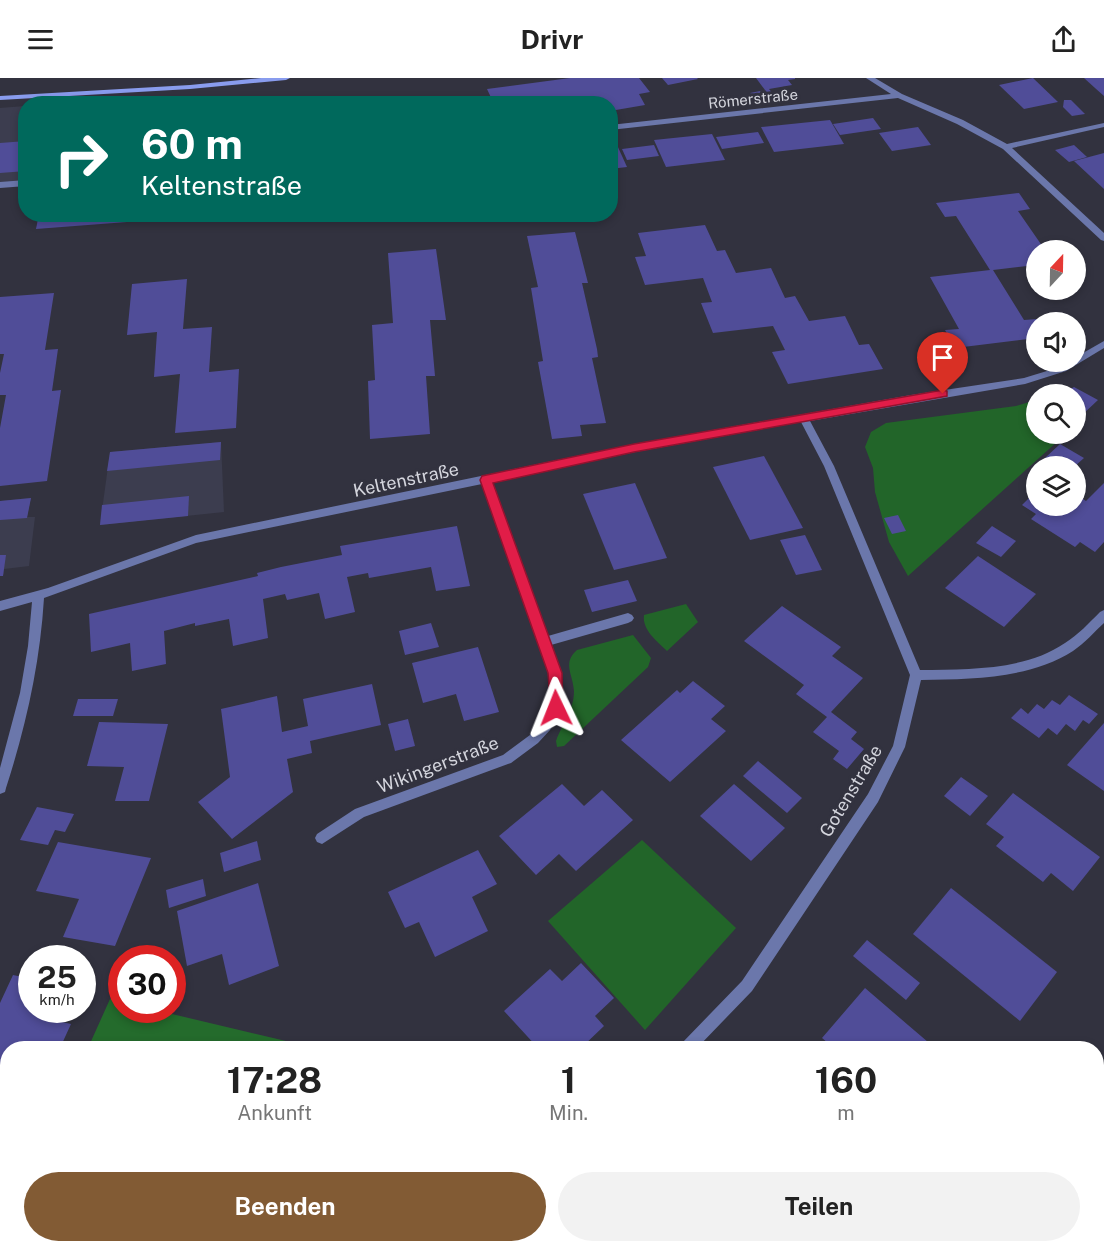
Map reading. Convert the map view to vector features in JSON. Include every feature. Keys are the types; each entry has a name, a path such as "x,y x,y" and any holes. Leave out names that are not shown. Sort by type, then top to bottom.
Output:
{"street":[{"path":"35,96 190,87 286,78"},
{"path":"870,78 899,96 960,122 1006,147 1104,238"},
{"name":"Römerstraße","path":"618,127 899,96"},
{"path":"0,98 18,97"},
{"path":"1006,147 1104,125"},
{"path":"0,185 18,184"},
{"name":"Keltenstraße","path":"0,606 38,596 196,539 634,448 1025,381 1063,369 1104,344"},
{"path":"804,418 834,476 916,675 992,673 1038,662 1067,649 1104,615"},
{"name":"Wikingerstraße","path":"322,838 360,813 507,759 523,749 546,726 556,708 555,673 486,480"},
{"path":"0,788 24,711 36,639 38,596"},
{"path":"543,642 628,618"},
{"name":"Gotenstraße","path":"694,1041 747,986 873,798 899,747 916,675"}],"shaded area":[{"path":"18,107 18,184 0,185 0,108"},
{"path":"221,442 224,512 100,525 110,452"},
{"path":"31,498 27,517 35,517 29,566 4,569 3,576 0,576 0,501"}],"green space":[{"path":"1026,403 1026,444 1055,444 1041,456 1026,456 1026,470 908,576 889,542 875,492 873,468 865,447 871,432 886,423"},
{"path":"686,604 698,622 667,651 645,626 644,615"},
{"path":"633,635 651,658 648,667 564,746 557,747 556,741 570,711 573,698 574,691 569,664 573,655 577,650"},
{"path":"642,840 736,928 645,1030 548,921"},
{"path":"108,1003 108,1023 186,1023 186,1017 286,1041 91,1041"}],"building":[{"path":"570,78 639,78 650,92 639,94 645,105 618,110 618,96 490,96 487,89"},
{"path":"662,78 697,78 698,79 668,85"},
{"path":"756,78 795,79 788,80 792,85 769,89 778,100 759,103 750,93 765,90"},
{"path":"1033,78 1058,102 1024,109 999,85"},
{"path":"1084,78 1104,78 1104,96 1095,88"},
{"path":"748,95 752,101 733,103 729,97"},
{"path":"1064,100 1071,100 1085,114 1072,116 1063,107"},
{"path":"873,118 881,129 840,135 833,124"},
{"path":"830,120 844,144 774,152 761,127"},
{"path":"918,127 931,145 892,151 879,133"},
{"path":"758,132 764,143 722,149 716,137"},
{"path":"712,134 725,160 666,167 654,140"},
{"path":"18,142 18,172 0,173 0,143"},
{"path":"654,145 659,156 627,160 622,149"},
{"path":"1074,145 1087,157 1069,162 1055,150"},
{"path":"618,147 627,167 618,168"},
{"path":"1104,153 1104,189 1074,161"},
{"path":"1019,193 1030,209 1018,211 1038,240 1026,240 1026,266 993,270 1026,320 1026,339 955,348 945,330 959,329 930,277 990,270 956,216 945,217 936,203"},
{"path":"37,222 127,222 36,229"},
{"path":"705,225 717,251 725,250 736,273 771,268 785,298 795,296 809,321 845,316 859,345 869,344 883,369 788,384 772,352 785,350 773,326 713,333 701,303 712,302 703,278 645,285 635,257 646,256 638,233"},
{"path":"575,232 588,283 582,283 597,349 598,357 592,358 606,423 580,425 582,436 552,439 538,362 543,361 531,288 538,287 527,236"},
{"path":"436,249 446,320 430,320 435,376 426,376 430,434 370,439 368,381 375,380 372,325 393,323 388,253"},
{"path":"187,279 183,329 212,327 209,372 239,369 236,428 175,433 180,374 154,377 157,332 127,335 132,284"},
{"path":"54,293 45,350 58,349 52,391 61,390 47,481 0,486 0,428 6,395 0,395 0,373 4,354 0,354 0,297"},
{"path":"1086,394 1098,400 1086,411"},
{"path":"221,442 220,460 107,471 110,452"},
{"path":"1060,444 1081,456 1047,456"},
{"path":"764,456 803,528 750,540 713,467"},
{"path":"635,483 667,558 614,570 583,494"},
{"path":"1104,483 1104,542 1095,552 1080,542 1075,547 1031,519 1034,516 1086,516 1086,501"},
{"path":"189,496 188,516 100,525 102,505"},
{"path":"31,498 27,518 0,520 0,501"},
{"path":"898,515 906,531 892,534 884,518"},
{"path":"457,526 470,586 436,591 431,567 369,578 368,573 347,577 355,612 325,619 319,593 287,600 285,594 263,599 268,638 233,646 229,619 195,626 195,623 164,631 166,664 132,671 130,643 91,652 89,614 258,576 257,573 281,567 342,555 340,546"},
{"path":"992,526 1016,541 1001,557 976,543"},
{"path":"805,535 822,570 796,575 780,540"},
{"path":"0,555 6,555 3,576 0,576"},
{"path":"978,556 1036,594 1004,627 945,588"},
{"path":"628,580 637,601 592,612 584,590"},
{"path":"782,606 841,647 832,656 863,678 831,712 857,732 851,739 864,749 847,769 833,759 839,751 813,732 827,717 796,694 804,685 744,641"},
{"path":"431,623 439,647 405,655 399,631"},
{"path":"478,647 499,712 464,721 456,694 423,703 412,663"},
{"path":"693,681 725,706 711,719 726,731 670,782 621,740 677,690 680,693"},
{"path":"372,684 381,725 310,741 312,753 287,759 293,792 232,839 198,802 230,777 221,709 277,696 282,732 308,726 303,699"},
{"path":"1069,695 1098,714 1089,724 1083,720 1075,731 1066,724 1057,735 1048,728 1039,738 1011,718 1021,708 1028,714 1037,704 1044,709 1052,700 1060,705"},
{"path":"78,699 118,699 113,716 73,716"},
{"path":"408,719 415,746 395,751 388,724"},
{"path":"99,722 168,724 149,801 115,801 124,767 87,766"},
{"path":"1104,723 1104,791 1067,765"},
{"path":"758,761 802,798 787,813 743,776"},
{"path":"961,777 988,796 970,816 944,796"},
{"path":"562,784 584,806 602,790 633,820 576,871 559,854 536,875 499,836"},
{"path":"734,784 785,828 751,861 700,816"},
{"path":"1013,793 1100,857 1073,891 1051,873 1043,882 996,846 1004,837 986,824"},
{"path":"37,807 74,814 65,832 55,830 48,845 20,840"},
{"path":"257,841 261,860 224,872 220,853"},
{"path":"58,842 151,858 115,945 63,937 79,899 36,891"},
{"path":"478,850 497,884 472,897 488,931 435,957 419,922 405,928 388,892"},
{"path":"203,879 206,896 169,908 166,890"},
{"path":"258,883 279,966 229,985 222,954 187,966 186,945 183,945 177,911"},
{"path":"951,888 1057,972 1020,1021 913,934"},
{"path":"867,940 920,983 906,1000 853,956"},
{"path":"581,963 614,998 595,1016 604,1026 588,1041 532,1041 504,1011 550,969 562,981"},
{"path":"13,975 18,976 18,1023 71,1024 63,1041 0,1041 0,1003"},
{"path":"865,988 927,1041 826,1041 822,1038"}],"route":[{"path":"556,708 555,673 486,480 634,448 943,394"}]}
